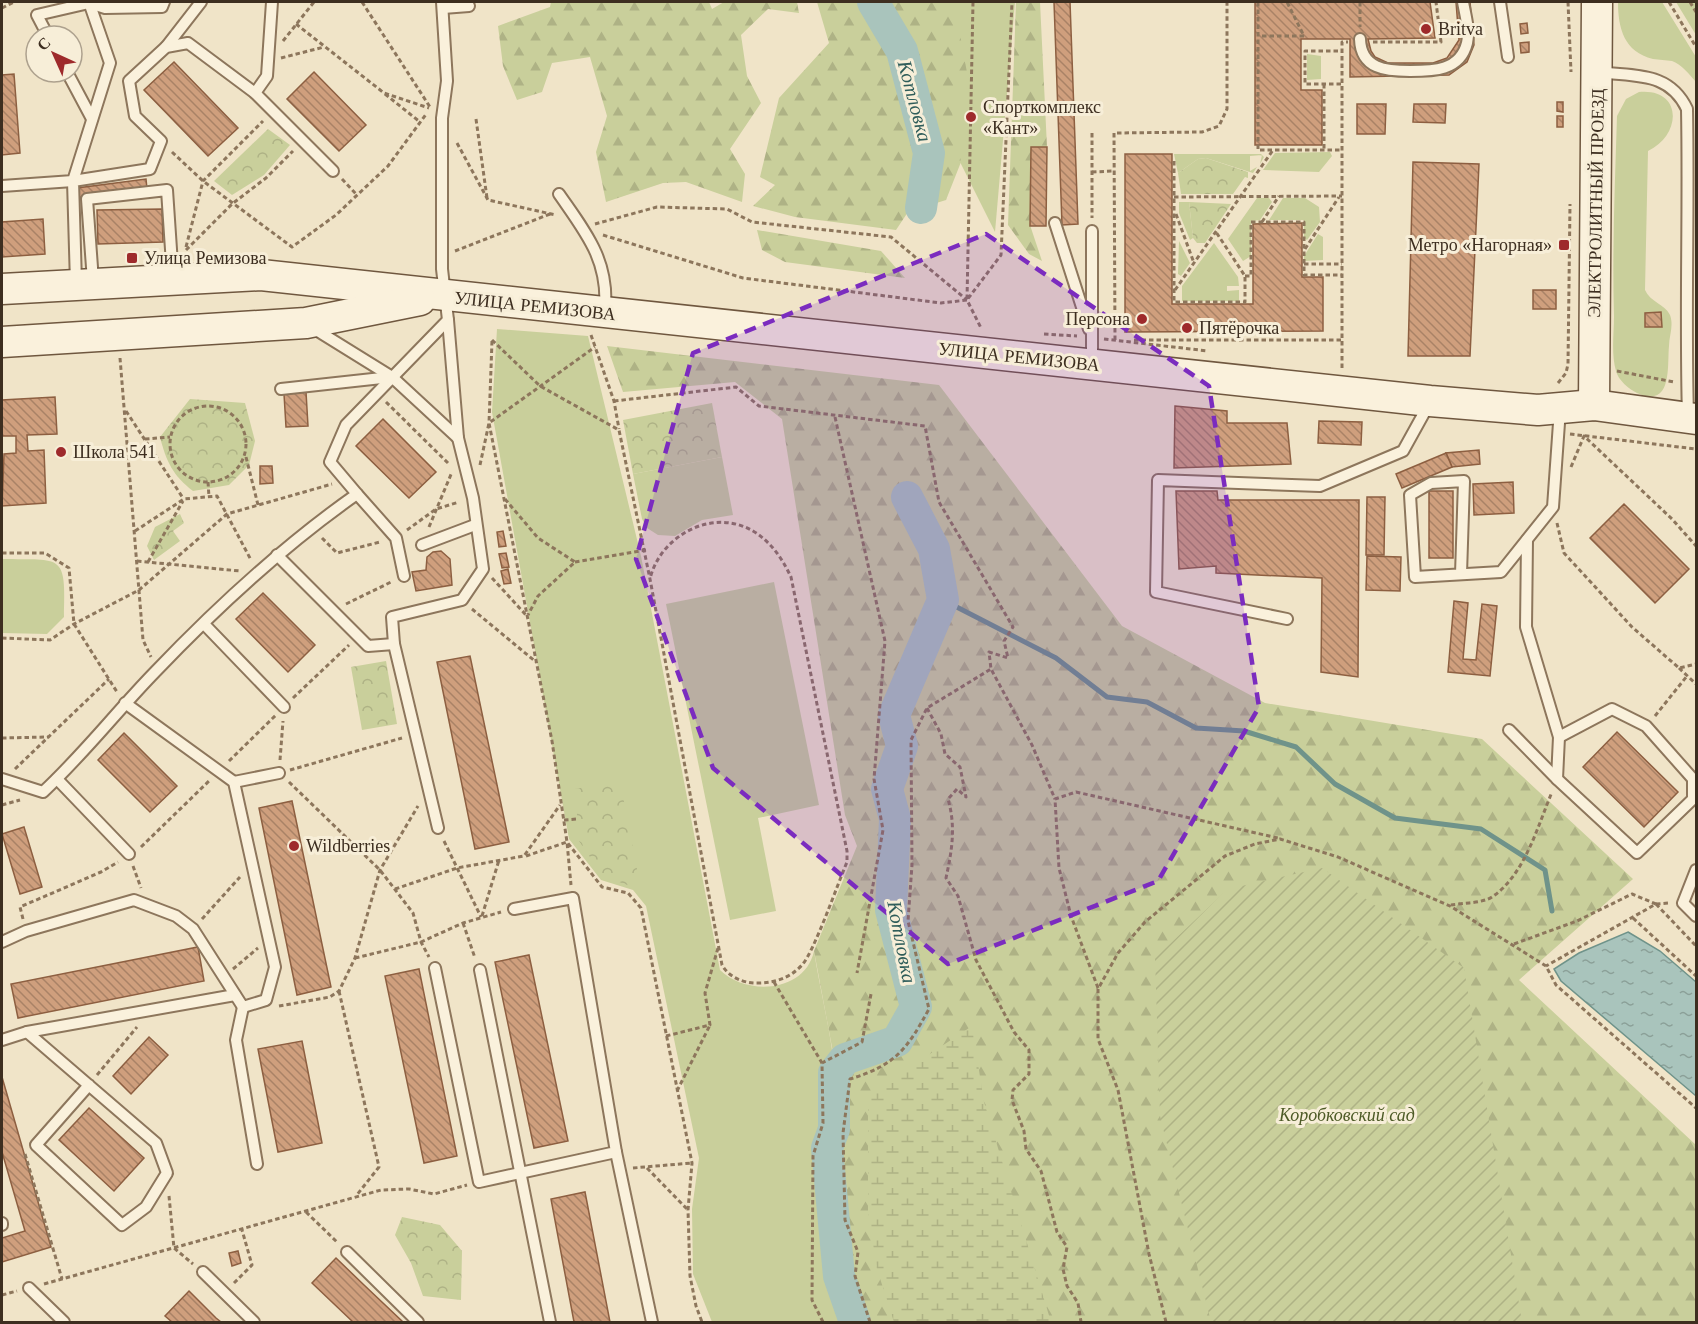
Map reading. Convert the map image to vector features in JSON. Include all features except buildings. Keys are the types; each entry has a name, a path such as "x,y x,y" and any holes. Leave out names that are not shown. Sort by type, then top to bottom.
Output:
{"street":[{"name":"ЭЛЕКТРОЛИТНЫЙ ПРОЕЗД","path":"1594,405 1584,77 1597,2"},
{"name":"УЛИЦА РЕМИЗОВА","path":"2,289 261,275 418,290 446,308"},
{"path":"261,275 282,285 288,299 284,315 279,321 264,327"},
{"path":"315,321 306,301 311,288 323,282"},
{"name":"УЛИЦА РЕМИЗОВА","path":"2,342 264,327 446,308 598,323 1092,351 1430,401 1539,410 1559,421 1594,405 1692,417"}],"lane":[{"path":"85,284 72,181 110,63 89,2"},
{"path":"42,24 37,15 89,2 117,8 162,6 164,2"},
{"path":"2,186 72,181 150,170 161,141 135,116 129,81 166,47 201,2"},
{"path":"255,93 267,76 272,2"},
{"path":"1359,41 1364,55 1378,68 1387,71 1443,69 1458,59 1467,42 1463,2"},
{"path":"1500,2 1508,57"},
{"path":"438,828 394,644 392,617 462,600 483,569 473,498 458,438 446,308 442,118 447,81 443,5 470,6"},
{"path":"166,47 188,43 255,93 333,171"},
{"path":"1584,77 1665,81 1680,93 1687,109 1689,214 1686,362 1692,417"},
{"path":"73,84 92,119"},
{"path":"85,284 87,199 167,190 173,279"},
{"path":"559,194 582,227 602,265 606,292 598,323"},
{"path":"1054,224 1092,351"},
{"path":"1092,231 1092,351"},
{"path":"404,576 396,538 330,462 346,425 392,377 446,308"},
{"path":"315,321 392,377 458,438"},
{"path":"281,389 392,377"},
{"path":"1287,619 1156,592 1158,480 1320,486 1403,450 1430,401"},
{"path":"1461,574 1464,481 1431,483 1410,495 1415,577 1501,572 1553,507 1559,421"},
{"path":"2,780 43,792 156,670 204,624 277,555 357,494"},
{"path":"422,544 475,525"},
{"path":"1527,539 1526,627 1559,737 1557,780"},
{"path":"277,555 333,610 357,638 368,646 394,644"},
{"path":"204,624 284,707"},
{"path":"125,703 234,782 275,967 266,1000 243,1008"},
{"path":"1509,730 1557,780 1637,853 1693,799 1693,779 1646,726 1612,709 1559,737"},
{"path":"234,782 279,773"},
{"path":"57,779 129,854"},
{"path":"1696,870 1683,903 1696,916"},
{"path":"514,909 573,898 616,1152 652,1323"},
{"path":"2,942 26,931 134,900 176,916 193,929 243,1008 236,1040 257,1164"},
{"path":"435,968 479,1182 616,1152"},
{"path":"480,970 550,1323"},
{"path":"2,1040 27,1032 235,995"},
{"path":"27,1032 89,1085 156,1143 167,1173 146,1207 122,1225 36,1145 89,1085"},
{"path":"347,1252 418,1323"},
{"path":"203,1272 254,1323"},
{"path":"29,1288 64,1323"}],"path":[{"path":"2,8 14,2"},
{"path":"268,61 314,2"},
{"path":"362,2 431,109 442,118 488,200 552,213 635,247 743,278 941,303 966,300 1001,255 1011,2"},
{"path":"966,300 973,2"},
{"path":"1114,340 1114,133 1208,132 1223,121 1227,109 1227,2"},
{"path":"1258,2 1258,150 1342,150"},
{"path":"1262,36 1304,36 1287,2"},
{"path":"1359,41 1360,2"},
{"path":"1342,368 1342,42 1441,42 1436,2"},
{"path":"1568,2 1584,77"},
{"path":"1669,2 1696,46"},
{"path":"1690,2 1696,12"},
{"path":"296,24 420,123"},
{"path":"268,61 325,46"},
{"path":"1342,51 1305,51 1305,84 1342,84"},
{"path":"161,141 203,182 292,247 336,215 387,166 431,109 447,81"},
{"path":"1324,84 1324,150"},
{"path":"384,93 431,109"},
{"path":"273,110 203,182 185,252 232,204 266,178 303,140"},
{"path":"476,119 488,200"},
{"path":"1092,133 1092,231"},
{"path":"1174,291 1273,150"},
{"path":"1174,161 1174,302 1245,302 1245,276 1216,232"},
{"path":"333,171 357,195"},
{"path":"1092,172 1114,171"},
{"path":"1262,222 1279,196"},
{"path":"1174,197 1341,196"},
{"path":"1304,250 1341,196"},
{"path":"1568,364 1570,200"},
{"path":"582,227 657,207 727,209 752,222 891,237 966,300 979,328 990,329"},
{"path":"1174,211 1194,263"},
{"path":"452,252 552,213"},
{"path":"1245,276 1251,276 1251,222 1304,222 1304,275 1342,275"},
{"path":"1304,264 1342,264"},
{"path":"598,323 595,347 614,402 646,550 650,579 722,965 728,974 754,984 774,982 791,975 805,963 847,862 847,851 792,577 771,544 751,530 728,523 704,524 684,532 667,545 654,562 650,579"},
{"path":"1036,333 1092,351 1114,340 1342,340"},
{"path":"473,498 489,423 492,340 540,386 619,430"},
{"path":"1114,340 1215,352"},
{"path":"489,423 595,347"},
{"path":"120,355 143,640 156,670"},
{"path":"1330,367 1354,370"},
{"path":"1617,371 1676,382"},
{"path":"614,402 736,387 759,406 835,417 925,426 939,502 1013,627 1004,641 1008,658 989,652 991,669 1032,745 1055,799 1059,868 1071,916 1098,989 1098,1039 1118,1090 1149,1254 1166,1323"},
{"path":"377,393 453,468"},
{"path":"205,405 218,406 238,420 247,443 245,455 239,467 230,476 208,482 193,480 174,462 170,450 170,437 174,425 182,416 205,405"},
{"path":"125,410 184,499"},
{"path":"835,417 885,641 874,779 883,830 857,973"},
{"path":"1559,421 1584,436 1672,519 1696,546"},
{"path":"489,423 561,803 573,898"},
{"path":"1584,436 1696,449"},
{"path":"1584,436 1553,507 1564,553 1632,627 1696,684"},
{"path":"145,439 170,437"},
{"path":"422,544 461,450"},
{"path":"245,455 258,506"},
{"path":"2,638 50,640 74,624 139,590 227,514 345,481"},
{"path":"208,482 209,497"},
{"path":"135,531 184,499 217,496 258,573"},
{"path":"504,498 538,538 575,562"},
{"path":"148,562 184,499"},
{"path":"527,616 538,596 575,562 646,550"},
{"path":"2,553 45,553 69,568 74,624 125,703"},
{"path":"137,561 258,573"},
{"path":"483,569 527,616"},
{"path":"333,610 404,576"},
{"path":"462,600 536,662"},
{"path":"26,931 20,907 101,872 147,843 357,638"},
{"path":"1679,668 1696,664"},
{"path":"870,1323 855,1276 858,1252 845,1220 843,1133 850,1079 875,1071 909,1046 929,1009 908,921 912,865 911,740 927,708 991,669"},
{"path":"1646,726 1687,676"},
{"path":"2,780 109,679"},
{"path":"279,773 284,707"},
{"path":"927,708 941,734 945,754 960,767 965,788 966,797 957,789 948,799 953,816 953,843 946,878 961,905 976,960 1014,1032 1029,1050 1029,1074 1013,1090 1012,1100 1024,1131 1026,1149 1041,1171 1057,1232 1067,1247 1063,1269 1067,1286 1078,1304 1081,1323"},
{"path":"279,773 416,735"},
{"path":"2,738 49,737"},
{"path":"279,773 380,870 413,913 421,942 435,968"},
{"path":"1450,906 1491,898 1508,882 1524,857 1557,780"},
{"path":"266,1000 281,1007 330,997 339,991 355,958 380,870 429,789"},
{"path":"1055,799 1076,792 1280,839 1338,857 1450,906 1546,966 1556,985 1696,1108"},
{"path":"524,856 561,803"},
{"path":"564,820 578,819"},
{"path":"438,828 481,918"},
{"path":"1098,989 1118,953 1145,922 1226,856 1255,844 1280,839"},
{"path":"395,889 457,868 524,856 567,842"},
{"path":"567,842 602,887 628,892 641,908 692,1163 687,1210 690,1276 702,1323"},
{"path":"129,854 146,904"},
{"path":"481,918 500,860"},
{"path":"193,929 252,864"},
{"path":"1513,945 1577,921 1632,894 1656,904 1696,946"},
{"path":"1546,966 1656,904"},
{"path":"355,958 421,942 463,923 514,909"},
{"path":"1633,918 1696,976"},
{"path":"463,923 480,970"},
{"path":"223,977 268,939"},
{"path":"677,1091 710,1025 705,993 718,946"},
{"path":"774,982 822,1063 823,1123 813,1156 812,1300 823,1323"},
{"path":"339,991 379,1167 355,1198"},
{"path":"822,1063 862,1042 871,994"},
{"path":"89,1085 152,1010"},
{"path":"666,1036 710,1025"},
{"path":"36,1145 25,1154 62,1279"},
{"path":"620,1169 692,1163"},
{"path":"646,1168 687,1210"},
{"path":"167,1173 174,1248 203,1272"},
{"path":"2,1295 381,1190 409,1189 434,1194 479,1182"},
{"path":"306,1212 347,1252"},
{"path":"224,1292 252,1265 242,1230"}],"highlighted area":[{"path":"986,234 1209,386 1259,707 1158,881 948,964 713,768 636,559 693,353"}],"green space":[{"path":"551,2 709,2 712,9 724,2 797,2 799,13 768,9 741,35 747,76 761,103 730,149 745,174 742,202 686,182 663,183 606,202 596,152 607,116 590,57 552,63 542,92 517,100 503,66 498,26 550,7"},
{"path":"817,2 954,2 968,78 952,112 961,162 946,200 908,212 896,230 795,217 753,206 775,185 760,177 779,98 829,43"},
{"name":"Спорткомплекс «Кант»","path":"880,2 1015,2 995,232"},
{"path":"1016,2 1040,2 1047,147 1030,225 1042,261 1029,254 1008,225"},
{"path":"1618,2 1662,2 1696,57 1696,82 1675,62 1643,56 1629,45 1621,30"},
{"path":"1676,2 1696,2 1696,35"},
{"path":"1307,54 1321,56 1321,79 1307,80"},
{"path":"1639,92 1664,97 1673,114 1672,124 1667,134 1659,144 1648,151 1645,290 1668,311 1672,323 1666,383 1657,395 1649,396 1637,393 1621,381 1614,364 1613,351 1617,116 1626,99"},
{"path":"268,129 290,145 264,175 232,195 214,181"},
{"path":"1330,152 1332,156 1319,172 1263,170 1275,153"},
{"path":"1174,154 1262,155 1250,156 1250,171 1257,167 1253,173 1206,158 1198,159 1178,173"},
{"path":"1206,158 1248,172 1248,178 1245,177 1233,194 1181,194 1178,173 1198,159"},
{"path":"1257,198 1269,198 1272,202 1260,220 1251,221 1251,256 1243,261 1228,239"},
{"path":"1283,198 1305,198 1319,207 1320,222 1307,240 1304,238 1304,220 1269,220"},
{"path":"1179,202 1189,202 1193,238 1190,240 1179,213"},
{"path":"1189,202 1231,204 1205,243 1197,243 1193,238"},
{"path":"757,230 881,251 905,278 785,262 762,250"},
{"path":"1318,234 1323,237 1323,260 1304,261 1304,256"},
{"path":"1179,241 1190,263 1181,276 1178,274"},
{"path":"1214,243 1238,277 1239,286 1227,286 1227,291 1239,290 1239,301 1182,301 1182,286"},
{"path":"497,329 588,336 641,556 720,970 744,984 773,986 799,975 808,965 814,951 828,1024 835,1077 835,1126 830,1148 842,1276 858,1322 712,1322 693,1274 692,1209 699,1158 646,906 633,890 601,880 569,839 492,412"},
{"path":"607,346 939,385 1122,626 1265,703 1482,739 1633,879 1519,980 1696,1145 1696,1322 858,1322 842,1276 830,1148 836,1130 837,1074 814,951 857,846 845,815 782,419 735,382 623,392"},
{"path":"190,399 245,403 255,441 249,465 229,485 193,491 175,474 168,461 160,437"},
{"path":"712,403 722,457 633,474 623,420"},
{"path":"722,457 733,515 702,520 675,536 658,535 647,528 642,519 633,474"},
{"path":"180,514 184,523 173,531 180,541 154,560 147,546 155,527"},
{"path":"2,559 38,559 57,564 64,581 64,617 47,634 2,633"},
{"path":"774,582 819,805 758,818 776,911 730,920 666,604"},
{"path":"386,661 397,724 362,730 351,667"},
{"path":"620,781 641,890 603,876 579,841 575,789"},
{"name":"Коробковский сад","path":"1322,868 1464,968 1522,1322 1211,1322 1160,1116 1155,958 1228,889"},
{"path":"972,1026 984,1102 1051,1322 894,1322 877,1269 868,1211 868,1095"},
{"path":"402,1217 440,1225 462,1251 461,1300 423,1296 411,1263 395,1235"}],"water":[{"path":"1628,932 1660,951 1696,982 1696,1096 1561,981 1554,969 1579,953"}],"waterway":[{"name":"Котловка","path":"873,2 902,51 929,153 921,208"},
{"name":"Котловка","path":"855,1322 839,1276 827,1148 834,1129 834,1073 845,1059 897,1041 916,1007 891,910 895,819 887,789 902,746 894,715 943,600 934,549 907,497"},
{"path":"943,600 1056,658 1107,697 1147,702 1196,728 1244,731 1296,747 1335,784 1395,818 1481,829 1545,870 1552,911"}],"place":[{"name":"Britva","path":"1426,29"},
{"name":"Спорткомплекс «Кант»","path":"971,117"},
{"name":"Метро «Нагорная»","path":"1564,245"},
{"name":"Улица Ремизова","path":"132,258"},
{"name":"Персона","path":"1142,319"},
{"name":"Пятёрочка","path":"1187,328"},
{"name":"Школа 541","path":"61,452"},
{"name":"Wildberries","path":"294,846"}]}
